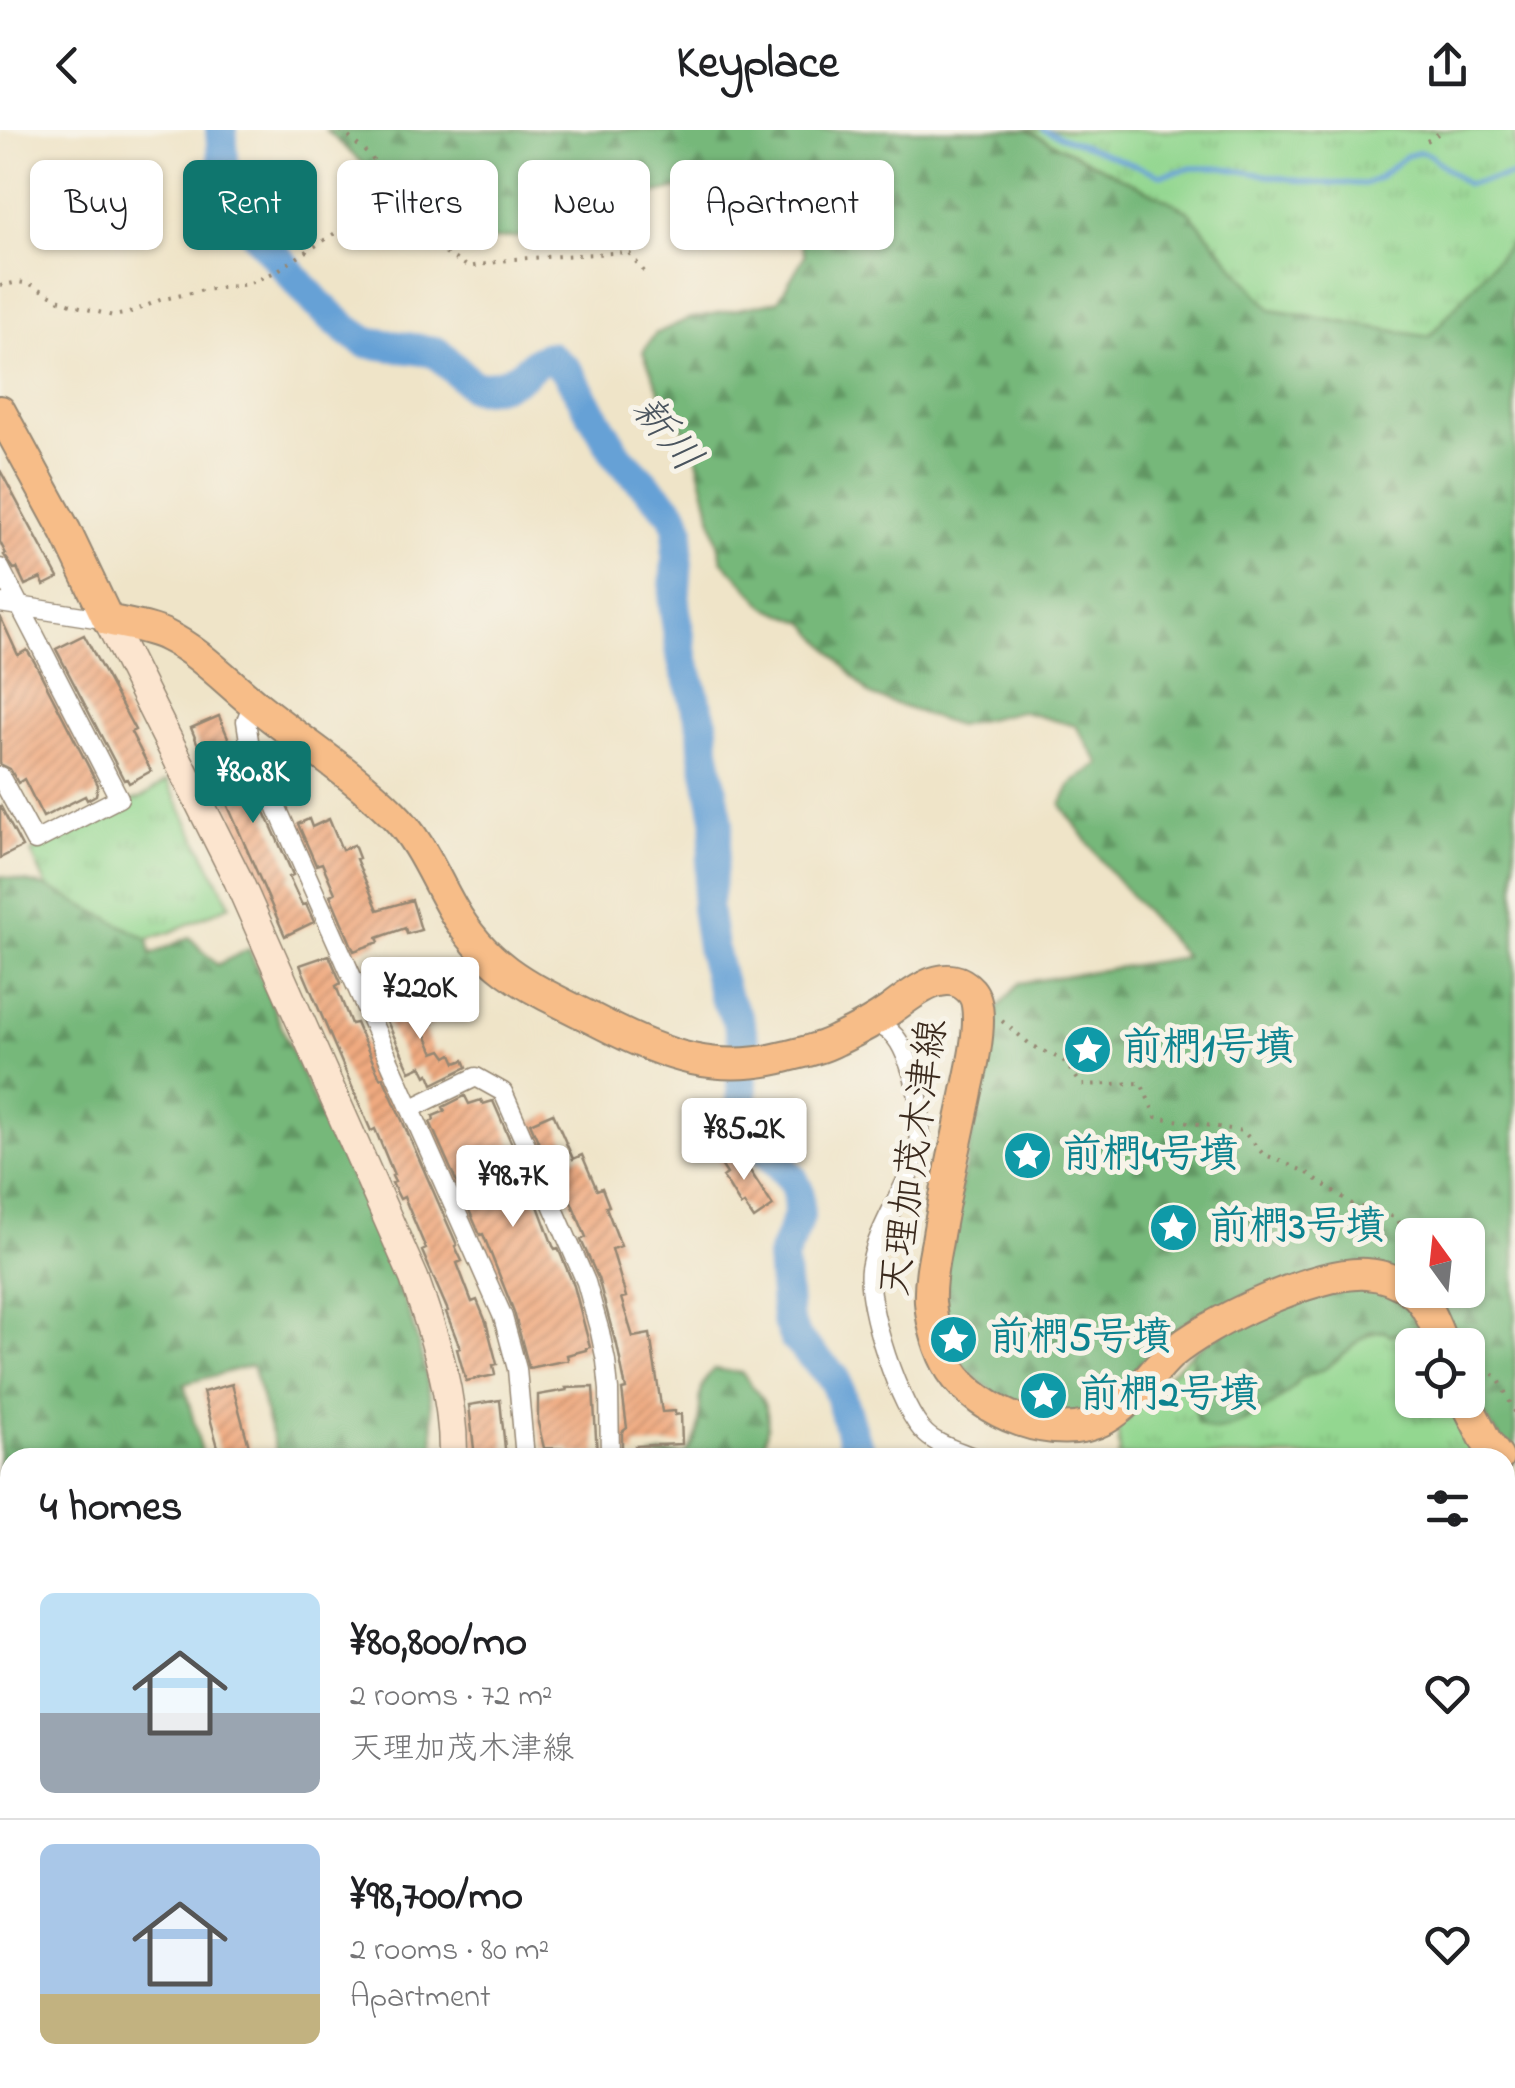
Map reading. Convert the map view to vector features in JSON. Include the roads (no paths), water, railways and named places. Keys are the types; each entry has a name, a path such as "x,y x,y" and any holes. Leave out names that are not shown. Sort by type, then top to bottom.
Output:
{"main road":[{"path":"0,411 66,532 108,620"},
{"name":"天理加茂木津線","path":"108,620 166,635 393,814 433,870 452,910 482,949 517,980 675,1056 702,1063 759,1064 835,1042 887,1013 924,986 953,981 971,991 978,1018 973,1064 942,1206 930,1303 938,1340 951,1370 966,1388 1002,1412 1043,1427 1066,1430 1108,1418 1168,1357 1201,1332 1257,1303 1350,1274 1385,1277 1411,1290 1421,1300 1435,1328"},
{"path":"1475,1418 1491,1448"}],"street":[{"path":"0,568 119,798 35,841 0,776"},
{"path":"0,602 108,620 238,880 414,1278 447,1388 452,1448"},
{"path":"253,703 246,721 250,747 503,1317 517,1369 524,1448"},
{"path":"869,1022 894,1032 900,1044 916,1084 920,1125 917,1153 874,1250 870,1280 876,1322 911,1416 934,1440 952,1448"},
{"path":"412,1108 476,1077 502,1092 594,1306 606,1361 610,1448"}],"waterway":[{"name":"新川","path":"221,130 226,199 318,304 346,329 365,342 436,352 474,387 505,383 550,357 567,371 618,457 672,512 679,528 674,604 683,661 703,726 718,823 706,908 724,995 738,1020 745,1046"},
{"path":"1043,130 1161,175 1192,168 1222,168 1314,183 1365,184 1406,156 1421,152 1466,184 1515,175"},
{"name":"新川","path":"742,1081 742,1106 748,1122 761,1146 792,1178 798,1190 799,1216 782,1258 787,1319 795,1338 835,1379 858,1448"}],"place":[{"name":"前椚1号墳","path":"1087,1049"},
{"name":"前椚4号墳","path":"1027,1156"},
{"name":"前椚3号墳","path":"1174,1228"},
{"name":"前椚5号墳","path":"954,1339"},
{"name":"前椚2号墳","path":"1044,1396"}]}
